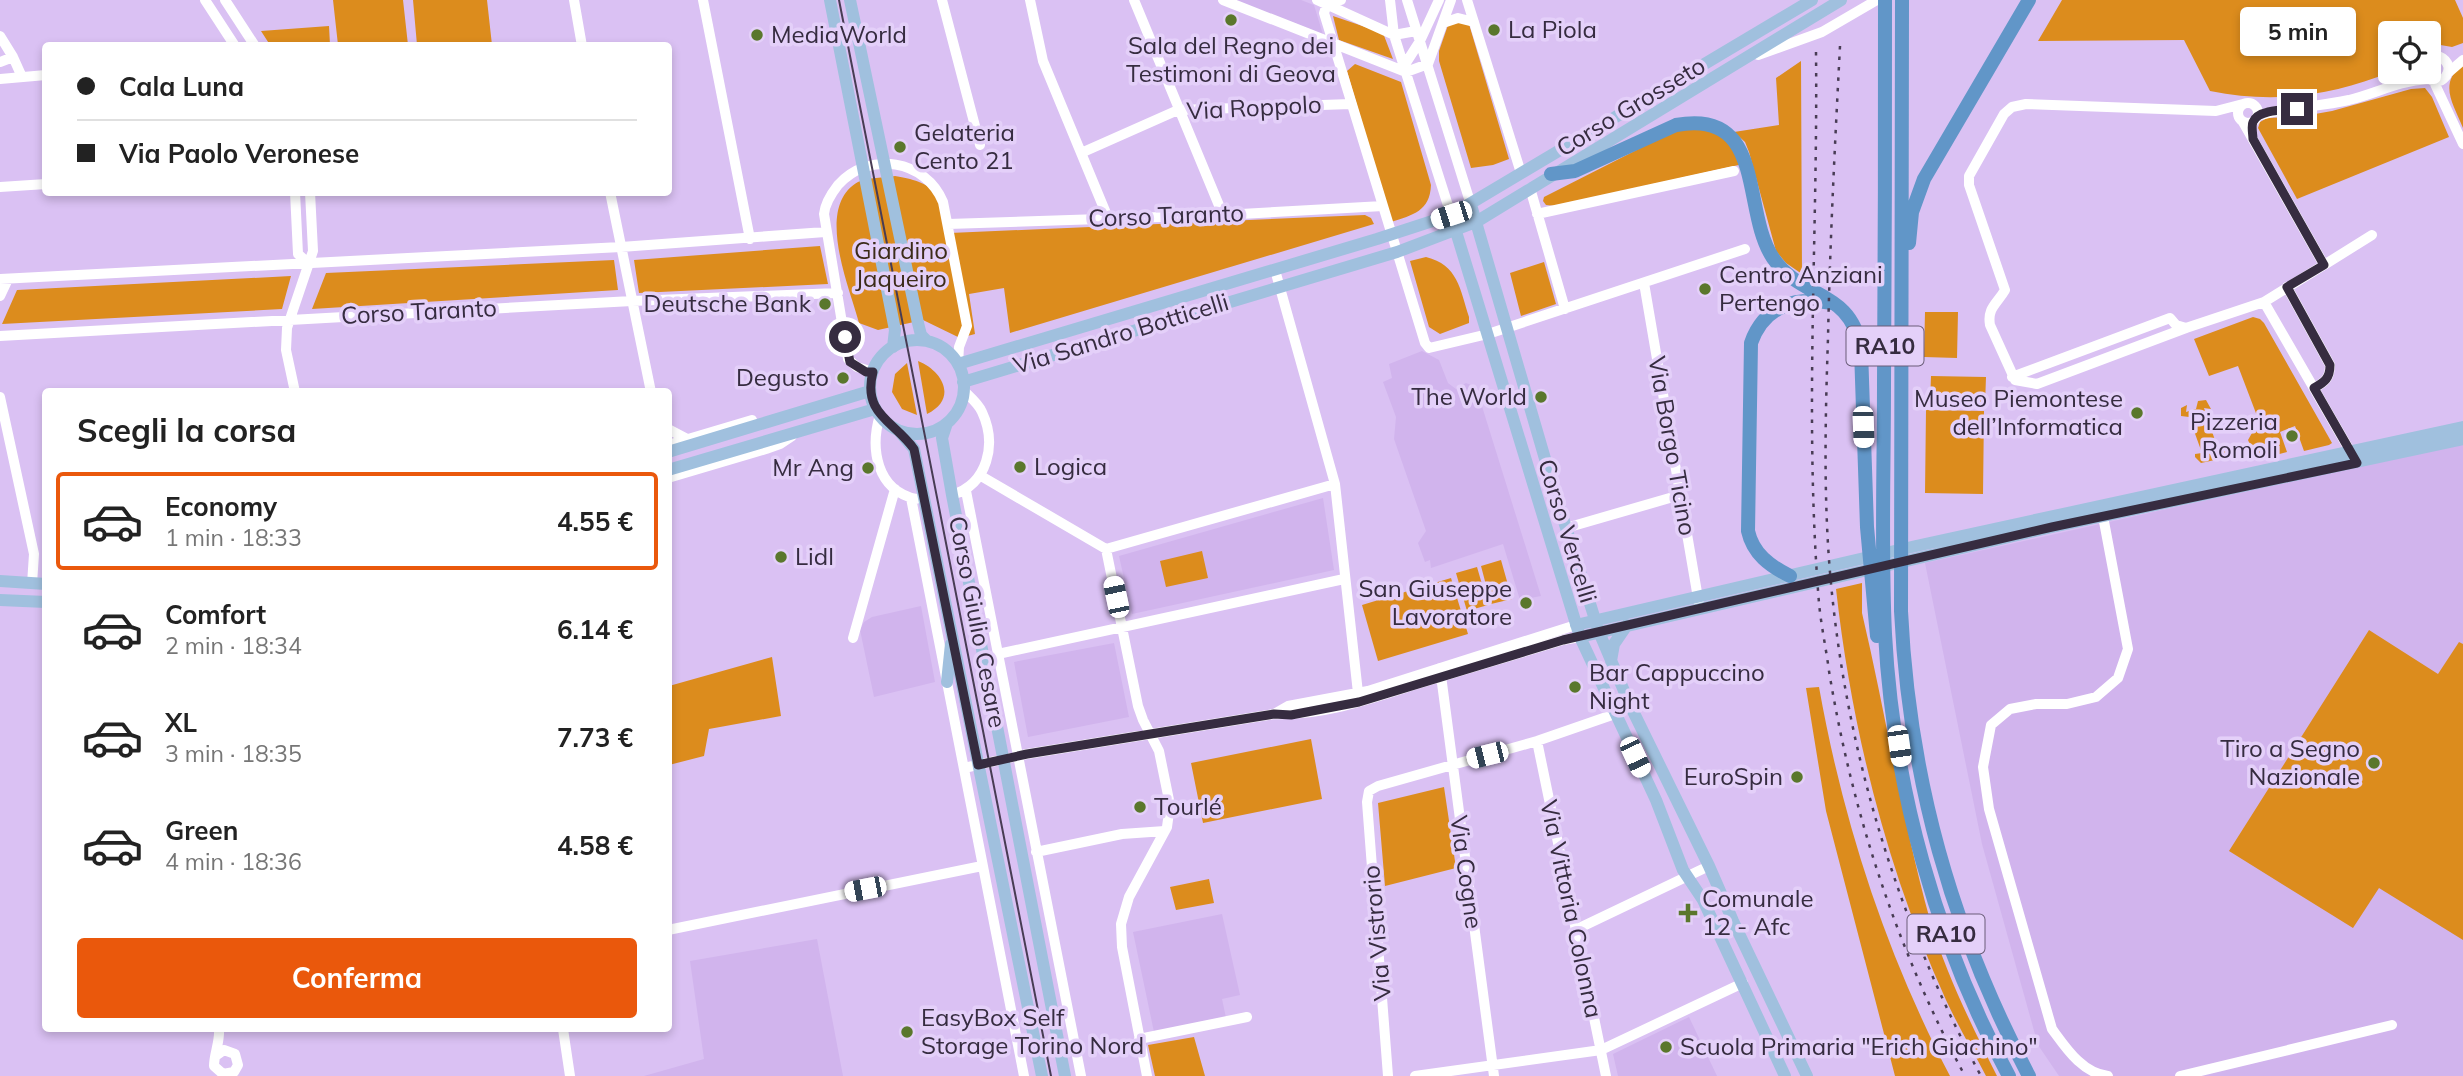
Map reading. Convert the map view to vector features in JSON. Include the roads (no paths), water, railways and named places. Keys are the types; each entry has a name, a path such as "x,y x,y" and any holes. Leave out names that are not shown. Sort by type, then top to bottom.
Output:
{"highway":[{"name":"RA10","path":"1885,0 1884,540 1885,632 1891,691 1908,795 1939,913 1969,992 2009,1076"},
{"name":"RA10","path":"1902,0 1902,639 1925,796 1959,921 1984,986 2029,1076"},
{"name":"RA10","path":"1901,394 1910,228 1915,200 1924,178 2028,0"},
{"name":"RA10","path":"1551,174 1575,171 1676,125 1695,123 1718,129 1732,139 1742,153 1764,239 1771,256 1783,271 1836,304 1852,319 1861,350 1867,527 1876,624 1882,663 1891,691"},
{"name":"RA10","path":"1793,579 1755,550 1748,531 1751,343 1765,317 1782,305 1819,301 1836,304"}],"main road":[{"path":"830,0 895,330 893,347"},
{"path":"850,0 918,323 921,335 927,341"},
{"path":"1766,28 1797,0"},
{"name":"Corso Grosseto","path":"1451,215 1812,0"},
{"name":"Corso Grosseto","path":"1456,231 1476,222 1841,0"},
{"name":"Corso Vercelli","path":"1471,205 1597,626 1683,817 1709,866 1807,1076"},
{"name":"Corso Vercelli","path":"1451,215 1578,631 1656,800 1678,858 1703,900 1785,1076"},
{"name":"Via Sandro Botticelli","path":"958,364 1451,215"},
{"name":"Via Sandro Botticelli","path":"963,386 1397,252 1456,231"},
{"path":"913,340 927,341 944,348 958,364 963,386 959,407 947,423 927,433 910,434 899,430 877,412 870,391 873,372 893,347 913,340"},
{"path":"672,451 870,391"},
{"path":"672,474 798,432 877,412"},
{"name":"Corso Giulio Cesare","path":"947,423 942,438 952,495 1010,757 1032,904 1065,1076"},
{"path":"2354,458 2463,427"},
{"name":"Corso Giulio Cesare","path":"899,430 914,449 917,499 929,526 1042,1076"},
{"path":"1578,631 1793,579 2103,511 2354,458 2463,439"},
{"path":"0,581 39,584"},
{"path":"0,600 42,603"},
{"path":"1597,626 1627,625 1699,603"},
{"path":"1611,661 1614,644 1627,625"},
{"path":"947,682 952,636"}],"street":[{"path":"205,0 232,42"},
{"path":"225,0 252,42"},
{"path":"574,0 581,42"},
{"path":"703,0 750,239"},
{"path":"942,0 980,145"},
{"path":"1030,0 1041,55 1108,218"},
{"path":"1223,0 1405,69 1428,64 1451,0"},
{"path":"1320,4 1341,0"},
{"name":"Corso Vercelli","path":"1390,0 1394,35 1451,215"},
{"name":"Corso Vercelli","path":"1407,0 1471,205"},
{"path":"1405,69 1418,36 1438,0"},
{"path":"1467,0 1521,173"},
{"name":"Corso Grosseto","path":"1735,64 1822,32 1877,0"},
{"path":"1138,1 1178,110 1223,215"},
{"path":"1320,4 1427,347 1434,349 1488,334 1745,249"},
{"path":"1320,4 1394,35 1418,36"},
{"path":"1443,23 1458,18 1474,22"},
{"path":"0,36 22,77"},
{"path":"0,62 13,57"},
{"path":"2441,57 2463,59"},
{"path":"2446,59 2446,103"},
{"path":"2441,76 2448,75 2463,59"},
{"path":"0,79 42,75"},
{"path":"2372,234 2264,302 2037,384 2025,383 2012,377 1990,326 1988,316 1991,306 2000,300 2005,290 1969,186 1969,176 2004,114 2012,107 2026,104 2161,111 2223,110 2250,117 2274,110 2314,107 2351,99 2394,84"},
{"path":"2434,84 2446,103 2463,144"},
{"path":"2223,110 2248,103 2253,139 2324,265"},
{"name":"Via Roppolo","path":"1081,153 1178,110 1351,104"},
{"path":"873,372 857,367 848,359 825,233 825,209 830,196 842,181 864,166 886,163 915,170 930,180 940,195 967,328 959,347 958,364"},
{"path":"1537,214 1734,171"},
{"path":"0,187 42,184"},
{"path":"1530,188 1564,309"},
{"path":"295,196 298,254 308,263"},
{"path":"294,388 286,350 290,319 313,251 310,196"},
{"path":"611,196 650,388"},
{"name":"Corso Taranto","path":"948,224 1223,215 1383,206"},
{"path":"0,296 4,279 621,247 825,233"},
{"path":"1275,270 1335,484 1358,698"},
{"name":"Via Borgo Ticino","path":"1644,283 1699,603"},
{"path":"2287,287 2330,365 2325,382 2314,388"},
{"name":"Corso Taranto","path":"0,336 632,301 838,293"},
{"path":"2264,302 2354,458"},
{"path":"2012,377 2170,318 2176,325 2186,328"},
{"path":"952,495 966,491 981,476 988,450 985,420 978,405 963,386"},
{"path":"0,397 39,584"},
{"path":"672,444 779,412 796,415"},
{"path":"877,412 876,452 884,477 895,489 917,499"},
{"path":"672,431 687,439"},
{"path":"981,476 1106,549 1335,484"},
{"path":"853,638 895,489"},
{"name":"Corso Giulio Cesare","path":"966,491 998,654 1010,757 1036,852 1081,1076"},
{"path":"1566,528 1680,495"},
{"name":"Corso Giulio Cesare","path":"917,499 922,552 1024,1076"},
{"path":"2103,511 2127,649 2118,678 2096,697 2067,704 2036,704 2010,709 1991,725 1983,767 1989,809 2052,1029 2074,1058 2108,1076"},
{"path":"922,552 929,526"},
{"path":"1106,549 1138,706 1160,751 1170,802 1170,816 1165,831 1129,897 1122,920 1121,942 1147,1076"},
{"path":"998,654 1344,579"},
{"path":"964,768 1010,757 1274,714 1288,706 1358,698 1563,640 1578,631"},
{"name":"Via Cogne","path":"1441,673 1493,1071"},
{"path":"1451,765 1537,741 1615,714"},
{"name":"Via Vittoria Colonna","path":"1537,741 1606,1076"},
{"name":"Via Vistrorio","path":"1388,1076 1367,803 1369,792 1378,786 1451,765"},
{"path":"1036,852 1122,834 1165,831"},
{"path":"672,929 982,866"},
{"path":"1575,930 1709,866"},
{"name":"Corso Giulio Cesare","path":"1032,904 1040,871"},
{"path":"1415,1076 1493,1071 1601,1050 1743,983"},
{"path":"1139,1039 1247,1017"},
{"path":"2180,1076 2392,1025"},
{"path":"219,1032 213,1071 223,1075 231,1074 238,1065 237,1057 220,1032"},
{"path":"563,1032 570,1076"},
{"path":"217,1055 224,1051 232,1052"}],"tram line":[{"path":"839,0 1051,1076"}],"railway":[{"path":"1840,46 1830,265 1826,470 1830,570 1841,665 1867,787 1904,906 1927,963 1981,1076"},
{"path":"1816,52 1812,465 1821,620 1850,776 1880,879 1918,979 1965,1076"}],"place":[{"name":"Sala del Regno dei Testimoni di Geova","path":"1231,20"},
{"name":"La Piola","path":"1494,30"},
{"name":"MediaWorld","path":"757,35"},
{"name":"Gelateria Cento 21","path":"900,147"},
{"name":"Centro Anziani Pertengo","path":"1705,289"},
{"name":"Deutsche Bank","path":"825,304"},
{"name":"Degusto","path":"843,378"},
{"name":"The World","path":"1541,397"},
{"name":"Museo Piemontese dell’Informatica","path":"2137,413"},
{"name":"Pizzeria Romoli","path":"2292,436"},
{"name":"Logica","path":"1020,467"},
{"name":"Mr Ang","path":"868,468"},
{"name":"Lidl","path":"781,557"},
{"name":"San Giuseppe Lavoratore","path":"1526,603"},
{"name":"Bar Cappuccino Night","path":"1575,687"},
{"name":"Tiro a Segno Nazionale","path":"2374,763"},
{"name":"EuroSpin","path":"1797,777"},
{"name":"Tourlé","path":"1140,807"},
{"name":"Comunale 12 - Afc","path":"1688,913"},
{"name":"EasyBox Self Storage Torino Nord","path":"907,1032"},
{"name":"Scuola Primaria \"Erich Giachino\"","path":"1666,1047"}],"park label":[{"name":"Giardino Jaqueiro","path":"901,265"}]}
